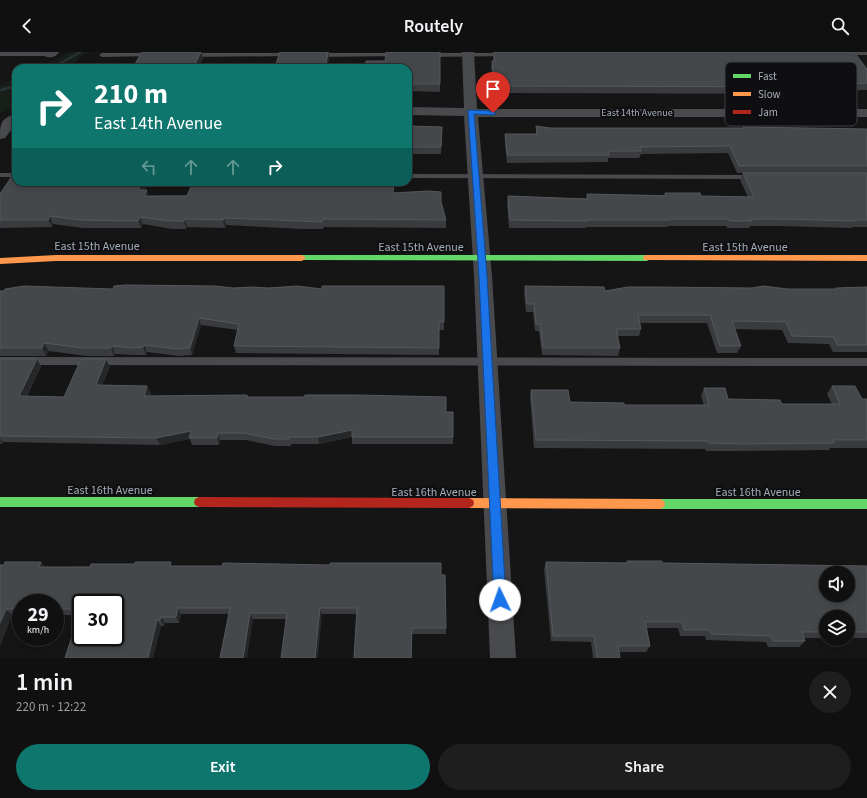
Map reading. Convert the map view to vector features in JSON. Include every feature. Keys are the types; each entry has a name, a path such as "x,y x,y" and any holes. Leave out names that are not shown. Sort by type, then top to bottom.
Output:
{"street":[{"path":"468,54 470,112 482,259 488,362 503,658"},
{"name":"East 14th Avenue","path":"412,111 725,113"},
{"name":"East 14th Avenue","path":"857,113 867,113"},
{"path":"0,135 9,122 12,120"},
{"name":"East 15th Avenue","path":"0,261 56,258 867,258"},
{"name":"East 16th Avenue","path":"0,502 867,504"}],"lane":[{"path":"0,54 52,53"},
{"path":"839,54 867,53"},
{"path":"102,55 161,55"},
{"path":"185,55 295,55"},
{"path":"310,55 405,55"},
{"path":"421,55 516,55"},
{"path":"0,175 12,175"},
{"path":"412,176 763,177"},
{"path":"0,361 867,362"}],"shaded area":[{"path":"71,52 91,52 79,57 74,64 47,64"},
{"path":"12,80 12,109 0,113 0,85"}],"building":[{"path":"142,52 201,52 195,64 135,64"},
{"path":"280,52 328,52 326,64 276,64"},
{"path":"386,52 440,52 440,84 412,84 412,64 362,64 366,63 366,61 385,61"},
{"path":"494,52 854,52 867,69 867,83 857,84 857,62 725,62 725,87 495,86 492,61 495,61"},
{"path":"412,126 442,127 441,147 412,147"},
{"path":"536,126 550,128 744,128 743,127 867,129 867,166 739,166 730,146 640,147 641,151 608,151 609,155 507,155 505,134 537,134"},
{"path":"743,173 867,173 867,220 510,220 508,196 588,199 587,194 666,196 665,193 700,193 701,196 754,197"},
{"path":"12,176 12,186 140,186 138,190 147,190 144,196 187,196 191,186 394,186 393,193 428,191 441,192 441,202 446,220 323,219 322,222 224,218 223,220 185,219 184,221 170,221 140,217 138,221 80,220 50,216 48,220 0,220 0,194"},
{"path":"24,286 113,289 114,286 215,286 233,288 297,286 322,289 322,286 444,286 444,322 439,322 439,348 234,346 239,324 199,318 190,348 177,349 144,345 143,347 130,348 112,346 111,348 83,348 44,343 42,348 0,348 0,291"},
{"path":"525,286 604,287 605,291 628,287 752,288 763,286 787,289 837,289 836,288 867,287 867,345 837,345 834,337 792,336 786,322 732,321 741,346 720,346 710,315 638,315 641,329 616,329 620,348 543,348 540,324 536,324 534,304 527,304"},
{"path":"0,359 37,359 19,396 64,397 81,359 106,359 96,385 147,386 144,396 247,395 247,397 304,397 305,395 356,395 446,397 446,412 453,412 453,437 352,437 352,430 318,437 289,437 289,439 273,439 244,433 218,433 217,438 189,438 191,431 156,438 0,436"},
{"path":"832,386 855,386 862,399 867,399 867,440 833,440 834,443 742,444 709,443 709,441 536,440 531,390 568,390 570,402 624,403 624,405 709,405 704,388 725,388 728,399 780,400 782,404 840,404"},
{"path":"627,561 662,561 662,563 867,566 867,632 855,632 855,610 819,610 819,632 802,632 805,641 773,641 771,636 711,634 709,630 684,630 682,622 645,622 650,646 618,646 620,658 597,658 594,636 553,636 546,562 627,563"},
{"path":"5,562 41,562 39,567 90,567 91,564 135,564 135,562 171,562 170,566 222,566 223,563 330,565 330,563 441,563 441,575 445,575 446,628 412,628 411,658 354,658 357,608 320,608 315,658 281,658 287,613 250,613 243,658 220,658 230,608 178,608 176,617 161,617 160,620 157,620 148,658 65,658 72,636 72,646 124,646 124,594 72,594 72,609 64,609 64,594 12,594 12,609 6,609 0,623 0,565 4,565"}],"waterway":[{"path":"58,64 81,52"},
{"path":"0,91 12,86"}],"traffic: fast":[{"path":"302,258 647,258"},
{"path":"0,502 199,502"},
{"path":"660,504 867,504"}],"traffic: slow":[{"path":"0,261 56,258 302,258"},
{"path":"647,258 867,258"},
{"path":"469,503 660,504"}],"traffic: jam":[{"path":"199,502 469,503"}],"route":[{"path":"493,113 470,112 483,276 500,600"}]}
